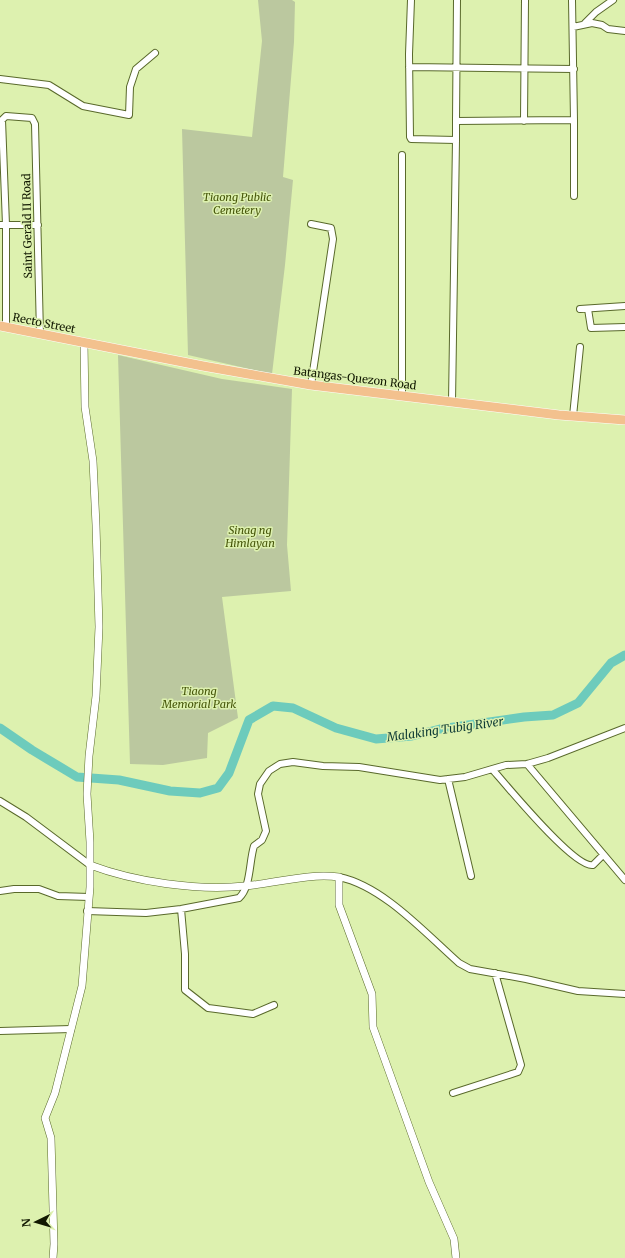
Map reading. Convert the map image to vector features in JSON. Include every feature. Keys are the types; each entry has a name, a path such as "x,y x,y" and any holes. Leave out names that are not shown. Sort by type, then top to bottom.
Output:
{"main road":[{"name":"Recto Street","path":"3,327 84,343"},
{"name":"Batangas-Quezon Road","path":"84,343 310,385 573,416 625,420"}],"street":[{"path":"412,0 409,67 410,137 411,139 456,140"},
{"path":"452,402 457,0"},
{"path":"524,121 525,0"},
{"path":"572,0 574,69 574,196"},
{"path":"585,24 596,12 613,0"},
{"path":"573,27 592,23 602,25 608,29 625,31"},
{"path":"0,79 49,85 83,106 129,115 130,87 136,69 155,53"},
{"path":"409,67 574,69"},
{"name":"Saint Gerald II Road","path":"3,225 2,120 6,116 32,118 35,124 40,334"},
{"path":"456,121 574,120"},
{"path":"402,156 402,396"},
{"path":"310,385 333,239 331,228 311,224"},
{"path":"3,327 3,225 38,225"},
{"path":"580,309 625,306"},
{"path":"588,309 591,328 625,327"},
{"path":"53,1258 54,1244 51,1138 45,1118 55,1093 82,986 90,865 87,794 89,756 96,696 99,627 96,517 93,461 85,407 84,343"},
{"path":"573,416 580,347"},
{"path":"87,911 146,913 181,909 239,898 244,893 247,886 248,873 254,846 262,840 266,832 258,794 260,784 269,772 280,764 293,762 323,766 359,767 440,780 465,777 506,765 527,764 548,758 625,728"},
{"path":"527,764 625,880"},
{"path":"493,770 548,833 584,864 593,865 603,855"},
{"path":"448,779 471,876"},
{"path":"0,801 26,817 90,865 112,873 151,881 210,887 247,886 317,876 339,877 361,883 385,898 459,963 470,968 578,991 625,994"},
{"path":"339,877 339,905 372,994 373,1028 429,1182 454,1239 456,1258"},
{"path":"0,891 14,889 39,889 58,896 88,897"},
{"path":"181,909 185,954 185,990 208,1008 253,1014 274,1005"},
{"path":"453,1092 518,1072 521,1069 513,1034 495,973"},
{"path":"0,1031 71,1029"}],"green space":[{"name":"Tiaong Public Cemetery","path":"258,0 292,0 295,2 294,42 283,177 293,180 272,374 188,355 182,129 252,137 262,41"},
{"path":"118,355 222,379 292,389 287,545 291,591 222,597 238,718 208,733 207,758 163,765 130,764"}],"waterway":[{"name":"Malaking Tubig River","path":"0,728 32,750 77,777 119,780 170,791 200,793 218,788 229,773 249,720 273,706 293,708 336,728 376,739 412,736 440,729 524,717 553,715 578,703 611,663 625,655"}],"park label":[{"name":"Sinag ng Himlayan","path":"250,536"},
{"name":"Tiaong Memorial Park","path":"199,697"}]}
